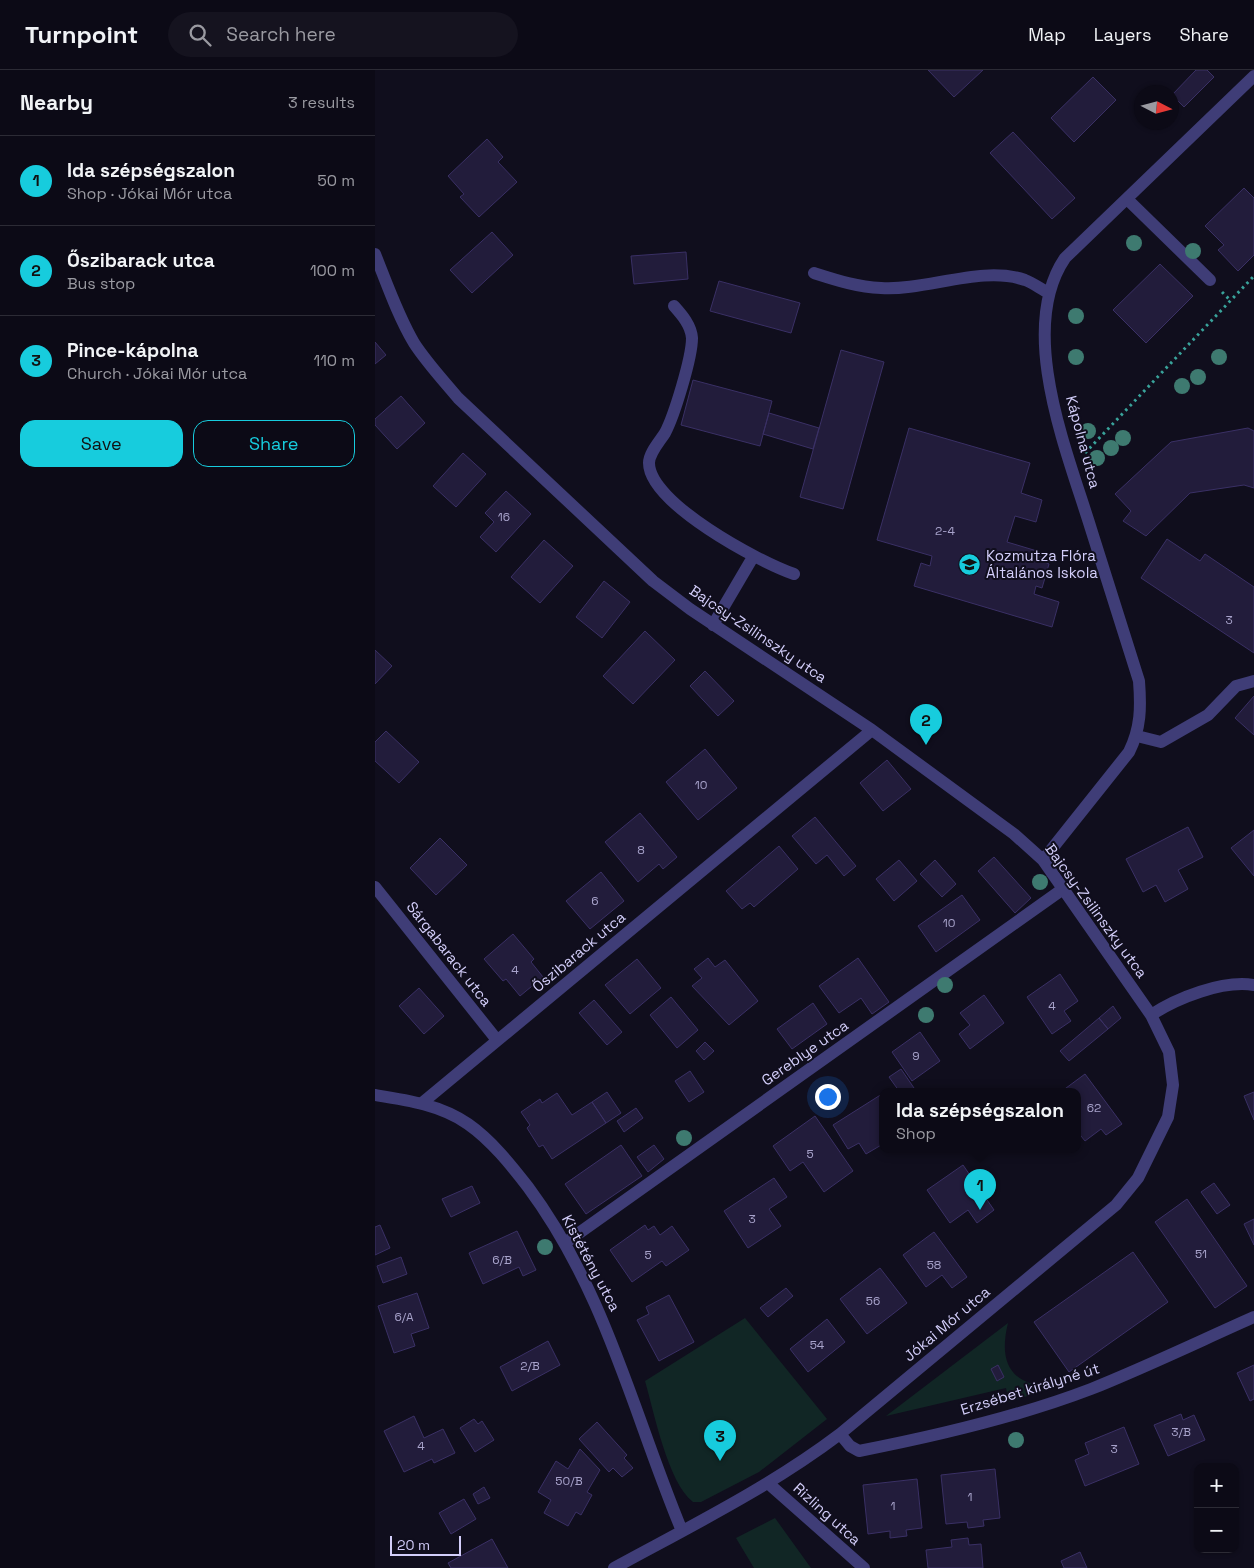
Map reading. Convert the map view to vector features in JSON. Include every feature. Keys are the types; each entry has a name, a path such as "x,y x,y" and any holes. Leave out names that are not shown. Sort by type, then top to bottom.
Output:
{"street":[{"name":"Kápolna utca","path":"1043,860 1129,752 1137,736 1142,712 1139,680 1060,429 1048,366 1045,325 1049,294 1055,275 1065,258 1254,76"},
{"path":"1127,199 1210,280"},
{"name":"Bajcsy-Zsilinszky utca","path":"375,254 399,312 415,343 434,371 458,398 653,581 713,624 872,730 1013,834 1043,860 1151,1015"},
{"path":"814,272 852,285 881,288 920,287 998,276 1025,280 1049,294"},
{"path":"674,306 687,321 692,338 672,419 649,460 650,472 659,487 696,520 730,544 753,557 794,574"},
{"path":"713,624 753,557"},
{"path":"1137,736 1161,742 1208,715 1236,686 1254,681"},
{"name":"Őszibarack utca","path":"422,1103 872,730"},
{"name":"Sárgabarack utca","path":"375,887 497,1040"},
{"name":"Gereblye utca","path":"565,1243 1063,889"},
{"path":"1151,1015 1169,1004 1205,990 1254,985"},
{"name":"Jókai Mór utca","path":"613,1568 769,1484 840,1434 1116,1205 1138,1178 1168,1118 1173,1086 1169,1052 1151,1015"},
{"name":"Kistétény utca","path":"375,1095 422,1103 468,1124 498,1152 544,1209 565,1243 611,1337 654,1462 682,1531"},
{"name":"Erzsébet királyné út","path":"840,1434 850,1446 859,1450 891,1445 1026,1410 1089,1389 1140,1369 1254,1316"},
{"name":"Rizling utca","path":"769,1484 864,1568"}],"path":[{"path":"1072,466 1254,276"}],"green space":[{"path":"745,1318 827,1419 759,1472 701,1502 693,1502 684,1493 669,1464 645,1381"},
{"path":"1008,1323 1005,1350 1011,1370 1027,1382 1039,1386 1054,1387 1009,1402 1006,1388 886,1416"},
{"path":"775,1518 811,1568 754,1568 736,1538"}],"building":[{"path":"928,70 983,70 954,97"},
{"path":"1196,70 1207,70 1214,77 1184,107 1179,102 1179,88"},
{"path":"1093,77 1116,100 1074,142 1051,118"},
{"path":"1013,132 1075,198 1052,219 990,153"},
{"path":"487,139 503,157 498,162 517,182 479,217 460,197 464,194 448,176"},
{"path":"1244,188 1254,198 1254,255 1238,271 1218,250 1224,245 1205,226"},
{"path":"492,232 513,255 472,293 450,270"},
{"path":"686,252 688,279 634,284 631,256"},
{"path":"1160,264 1193,296 1146,343 1113,310"},
{"path":"719,281 800,303 791,333 710,311"},
{"path":"375,342 386,355 375,364"},
{"path":"841,350 884,362 843,509 800,497"},
{"path":"693,380 772,401 760,446 681,425"},
{"path":"401,396 425,423 397,449 375,425 375,419"},
{"path":"769,413 819,428 813,449 763,434"},
{"path":"909,428 1030,463 1021,493 1042,500 1036,522 1015,516 1007,542 1047,554 1045,562 1049,564 1042,588 1036,586 1034,594 1059,602 1052,627 914,586 921,563 930,566 932,556 877,540"},
{"path":"1248,428 1254,431 1254,488 1244,485 1190,493 1146,536 1123,521 1131,511 1115,494 1171,442"},
{"path":"463,453 486,474 456,507 433,486"},
{"path":"506,491 531,514 496,552 480,537 494,522 485,513"},
{"path":"1167,539 1200,561 1205,554 1254,587 1254,653 1141,578"},
{"path":"544,540 573,566 540,603 511,577"},
{"path":"604,581 630,602 602,638 576,617"},
{"path":"645,631 675,660 633,704 603,676"},
{"path":"375,650 392,666 375,684"},
{"path":"705,671 734,701 718,716 690,686"},
{"path":"1254,696 1254,735 1235,718"},
{"path":"386,731 419,762 399,783 375,761 375,742"},
{"path":"705,749 737,788 698,820 666,782"},
{"path":"887,760 911,789 883,811 860,783"},
{"path":"640,813 677,857 663,869 659,864 638,882 605,842"},
{"path":"815,817 856,866 844,876 827,855 816,864 792,836"},
{"path":"1188,827 1203,857 1178,870 1188,889 1165,902 1156,885 1143,892 1126,859"},
{"path":"1254,830 1254,876 1231,848"},
{"path":"440,838 467,865 436,895 410,868"},
{"path":"779,846 798,869 754,907 750,903 742,909 726,891"},
{"path":"994,857 1031,898 1015,913 978,871"},
{"path":"899,860 917,881 894,901 876,879"},
{"path":"935,860 956,884 942,897 920,874"},
{"path":"601,872 624,901 590,929 566,901"},
{"path":"962,895 980,920 936,952 918,926"},
{"path":"513,934 534,959 531,962 543,977 520,996 506,979 503,981 484,959"},
{"path":"708,958 715,967 725,960 758,1001 729,1025 692,986 702,978 694,969"},
{"path":"858,958 889,1002 872,1014 861,998 839,1013 819,986"},
{"path":"637,959 661,988 630,1014 605,985"},
{"path":"1060,974 1078,1001 1064,1011 1071,1021 1052,1034 1027,997"},
{"path":"419,988 444,1016 424,1034 399,1006"},
{"path":"984,995 1004,1023 970,1049 959,1034 970,1025 960,1013"},
{"path":"671,997 698,1030 677,1048 650,1015"},
{"path":"594,1000 622,1032 607,1045 579,1013"},
{"path":"813,1003 827,1024 792,1049 777,1029"},
{"path":"1113,1006 1121,1018 1108,1029 1099,1018"},
{"path":"1099,1018 1108,1029 1069,1061 1060,1051"},
{"path":"920,1032 940,1061 912,1081 892,1052"},
{"path":"705,1042 714,1051 704,1060 696,1051"},
{"path":"901,1069 914,1088 897,1088 889,1077"},
{"path":"690,1071 704,1092 689,1102 675,1081"},
{"path":"1085,1074 1122,1124 1106,1135 1101,1129 1085,1141 1081,1136 1081,1088 1066,1088"},
{"path":"607,1092 621,1113 606,1123 592,1102"},
{"path":"1254,1092 1254,1120 1244,1096"},
{"path":"557,1093 572,1115 592,1102 606,1123 552,1159 543,1145 539,1147 527,1128 530,1125 521,1112 540,1099 542,1103"},
{"path":"879,1096 879,1146 866,1154 859,1143 848,1149 833,1125"},
{"path":"636,1108 643,1118 624,1132 617,1121"},
{"path":"815,1116 853,1171 824,1192 803,1162 790,1171 773,1146"},
{"path":"621,1145 642,1176 586,1214 565,1184"},
{"path":"654,1145 664,1159 648,1172 637,1157"},
{"path":"963,1165 994,1210 977,1223 968,1210 950,1223 927,1190"},
{"path":"774,1178 787,1197 769,1209 781,1226 748,1248 724,1211"},
{"path":"1214,1183 1230,1205 1217,1214 1201,1192"},
{"path":"472,1186 480,1203 451,1217 442,1199"},
{"path":"1187,1199 1247,1286 1215,1308 1155,1222"},
{"path":"1254,1219 1254,1245 1244,1224"},
{"path":"380,1225 390,1248 375,1255 375,1227"},
{"path":"645,1225 648,1230 654,1226 660,1235 672,1226 689,1250 666,1266 662,1261 632,1282 610,1250"},
{"path":"517,1231 536,1270 523,1276 519,1267 483,1284 469,1253"},
{"path":"934,1232 967,1277 952,1288 942,1275 926,1287 903,1255"},
{"path":"1133,1252 1168,1302 1069,1372 1034,1322"},
{"path":"401,1257 407,1274 383,1283 377,1266"},
{"path":"880,1268 907,1303 867,1334 840,1299"},
{"path":"786,1288 793,1296 768,1317 760,1308"},
{"path":"417,1293 429,1328 411,1334 415,1346 394,1353 378,1306"},
{"path":"669,1295 694,1342 659,1361 637,1320 649,1314 646,1307"},
{"path":"827,1319 845,1342 808,1372 790,1349"},
{"path":"548,1341 560,1365 512,1391 500,1367"},
{"path":"998,1365 1004,1377 997,1381 991,1369"},
{"path":"1254,1365 1254,1399 1250,1401 1237,1373"},
{"path":"1181,1414 1183,1420 1194,1415 1205,1440 1168,1456 1154,1425"},
{"path":"414,1416 424,1438 443,1429 455,1453 434,1463 432,1459 404,1472 384,1431"},
{"path":"474,1419 478,1424 482,1421 494,1440 475,1452 460,1428"},
{"path":"597,1422 627,1455 624,1458 633,1468 622,1477 613,1468 609,1472 579,1439"},
{"path":"1124,1427 1139,1464 1085,1486 1075,1460 1089,1454 1085,1443"},
{"path":"580,1449 600,1470 587,1492 592,1495 581,1515 576,1512 568,1526 544,1513 551,1500 538,1492 556,1461 568,1469"},
{"path":"995,1469 1000,1518 983,1520 984,1526 968,1528 967,1522 946,1524 941,1475"},
{"path":"917,1479 922,1528 906,1530 907,1536 890,1538 890,1531 868,1534 863,1485"},
{"path":"484,1487 490,1498 478,1504 473,1494"},
{"path":"464,1499 476,1519 451,1534 439,1513"},
{"path":"968,1538 969,1545 981,1544 983,1568 928,1568 926,1550 952,1547 951,1540"},
{"path":"492,1539 508,1568 451,1568 448,1563"},
{"path":"1080,1552 1087,1568 1064,1568 1061,1561"}],"place":[{"name":"Kozmutza Flóra Általános Iskola","path":"970,565"},
{"name":"Őszibarack utca","path":"926,745"},
{"name":"Ida szépségszalon","path":"980,1210"},
{"name":"Pince-kápolna","path":"720,1461"}]}
